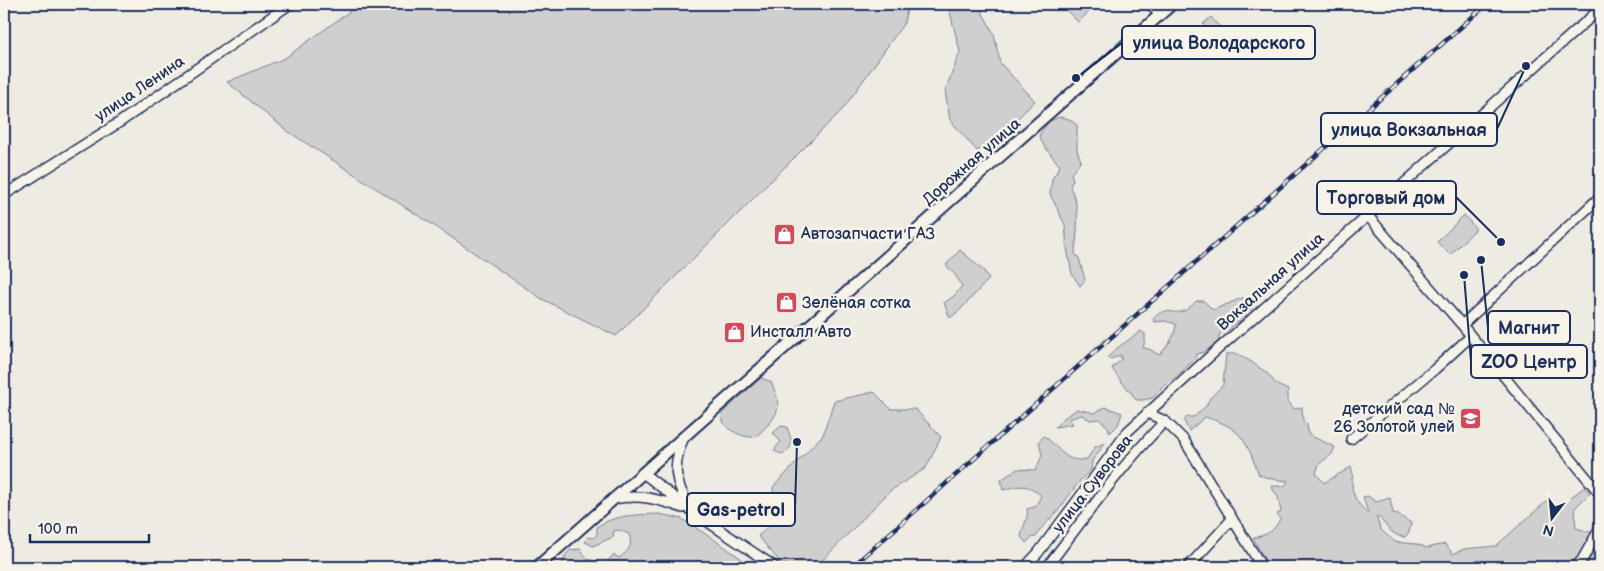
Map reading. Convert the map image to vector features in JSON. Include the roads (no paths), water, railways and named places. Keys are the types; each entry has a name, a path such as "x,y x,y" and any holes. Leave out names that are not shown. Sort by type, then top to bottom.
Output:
{"main road":[{"name":"Дорожная улица","path":"536,567 1172,4"}],"street":[{"name":"улица Ленина","path":"4,195 120,122 290,4"},
{"path":"1150,4 1160,15"},
{"name":"Вокзальная улица","path":"1025,567 1038,553 1128,431 1600,9"},
{"path":"1462,325 1600,197"},
{"path":"1368,216 1462,325 1600,494"},
{"path":"1351,440 1471,336"},
{"path":"1145,415 1165,421 1184,440 1262,567"},
{"name":"улица Суворова","path":"1047,567 1110,483 1165,421"},
{"path":"685,435 677,458 677,479 682,494 693,512"},
{"path":"643,473 693,512 774,567"},
{"path":"613,499 644,496 693,512"},
{"path":"1188,567 1232,519"},
{"path":"1576,567 1600,528"}],"railway":[{"path":"852,567 1487,4"}],"place":[{"name":"улица Вокзальная","path":"1526,66"},
{"name":"улица Володарского","path":"1076,78"},
{"name":"Автозапчасти ГАЗ","path":"785,234"},
{"name":"Торговый дом","path":"1501,242"},
{"name":"Магнит","path":"1481,260"},
{"name":"ZOO Центр","path":"1464,275"},
{"name":"Зелёная сотка","path":"786,303"},
{"name":"Инсталл Авто","path":"734,332"},
{"name":"детский сад № 26 Золотой улей","path":"1471,418"},
{"name":"Gas-petrol","path":"797,442"}]}
